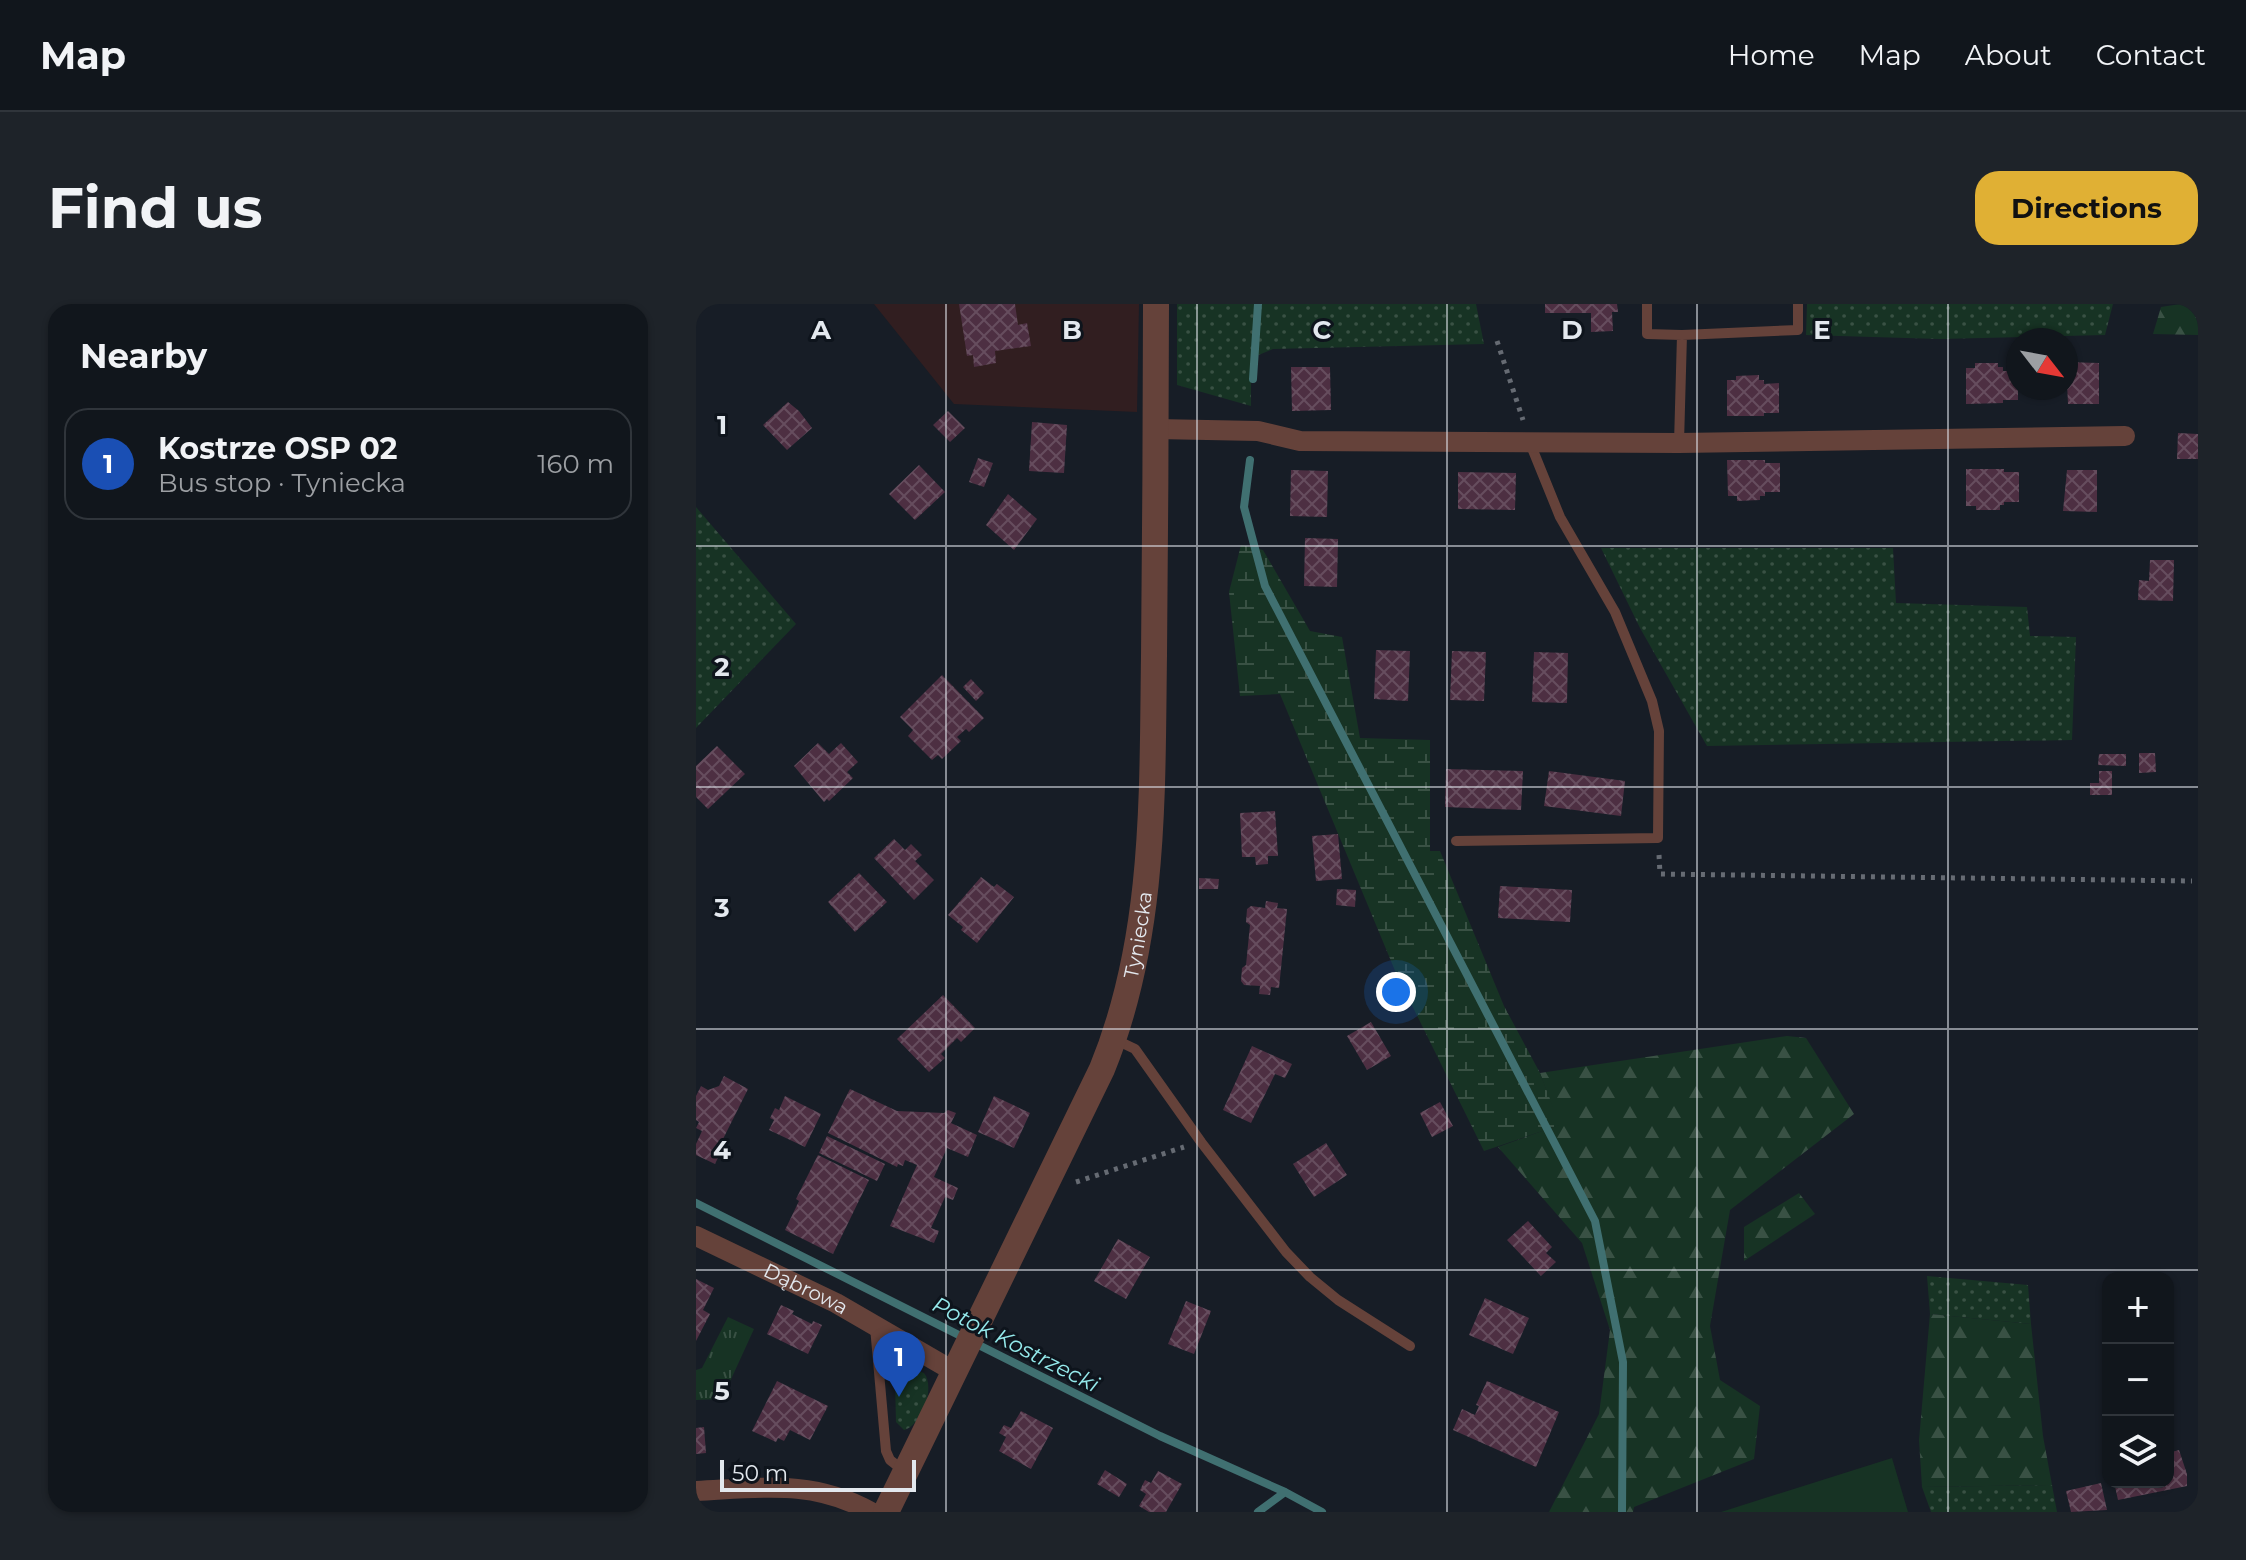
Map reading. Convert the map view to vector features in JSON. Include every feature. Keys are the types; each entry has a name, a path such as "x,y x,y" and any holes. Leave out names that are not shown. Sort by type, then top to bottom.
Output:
{"street":[{"name":"Tyniecka","path":"886,1512 982,1319 1114,1039 1135,963 1150,850 1156,304"},
{"path":"1156,429 1258,431 1300,441 1679,443 2125,436"},
{"name":"Dąbrowa","path":"696,1236 875,1325 961,1361"},
{"path":"696,1491 818,1490 871,1512"}],"lane":[{"path":"1647,304 1647,334 1682,335 1798,330 1798,304"},
{"path":"1679,443 1682,335"},
{"path":"1456,841 1658,838 1659,731 1652,701 1615,612 1560,517 1529,441"},
{"path":"1114,1039 1135,1049 1201,1142 1286,1252 1310,1277 1338,1300 1410,1346"},
{"path":"875,1325 886,1451 890,1460 906,1472"}],"path":[{"path":"1497,341 1529,441"},
{"path":"1658,834 1660,874 2192,881"},
{"path":"1068,1185 1201,1142"}],"shaded area":[{"path":"874,304 1139,304 1137,412 954,404"}],"green space":[{"path":"1177,304 1476,304 1484,344 1273,349 1251,358 1251,406 1177,385"},
{"path":"1807,304 2113,304 2105,335 2078,336 2078,328 2006,328 2006,337 1806,335"},
{"path":"2198,304 2198,335 2153,334 2161,307"},
{"path":"696,507 796,624 696,728"},
{"path":"1241,545 1263,550 1310,631 1342,637 1360,738 1430,740 1430,851 1440,851 1504,1006 1540,1073 1560,1125 1484,1151 1396,973 1280,694 1240,696 1229,592"},
{"path":"1601,548 1893,548 1896,603 2027,607 2030,636 2076,637 2072,740 1707,746 1640,628"},
{"path":"1787,1036 1806,1038 1854,1114 1730,1210 1710,1326 1720,1380 1760,1406 1754,1459 1634,1507 1633,1512 1549,1512 1599,1414 1610,1330 1582,1243 1498,1147 1559,1125 1540,1073"},
{"path":"1799,1193 1815,1214 1744,1261 1744,1227"},
{"path":"1927,1276 2028,1285 2031,1324 1930,1314"},
{"path":"1930,1314 2031,1324 2043,1436 2052,1485 1922,1487 1919,1440"},
{"path":"728,1317 754,1329 722,1399 696,1400 696,1370 702,1368"},
{"path":"907,1367 924,1373 928,1388 921,1414 904,1430 896,1422 895,1381 900,1369"},
{"path":"1892,1458 1908,1512 1721,1512"},
{"path":"2052,1485 2057,1512 1931,1512 1922,1487"}],"building":[{"path":"959,304 1015,304 1018,325 1027,323 1031,346 995,351 996,363 974,367 973,355 967,356"},
{"path":"1545,304 1617,304 1618,312 1612,312 1613,331 1591,332 1591,313 1545,313"},
{"path":"2078,362 2099,363 2099,404 2068,404 2068,400 2078,400"},
{"path":"1975,363 1998,363 1998,367 2003,367 2006,371 2006,400 2003,403 1966,404 1966,368 1975,368"},
{"path":"1291,367 1330,367 1331,410 1292,411"},
{"path":"1759,375 1759,380 1764,380 1764,384 1779,383 1779,413 1727,416 1727,380 1736,380 1736,376"},
{"path":"788,402 812,428 787,450 763,425"},
{"path":"948,411 965,428 950,442 933,425"},
{"path":"1032,422 1067,425 1064,473 1029,471"},
{"path":"2178,433 2198,434 2198,459 2177,459"},
{"path":"978,458 993,463 984,487 969,482"},
{"path":"1727,460 1780,463 1780,492 1765,492 1760,500 1737,501 1737,496 1728,496"},
{"path":"919,465 945,492 915,520 889,494"},
{"path":"1966,469 2019,472 2019,502 2004,502 2000,510 1976,510 1976,506 1966,506"},
{"path":"1291,470 1328,471 1327,517 1290,516"},
{"path":"2067,470 2097,470 2097,512 2063,511"},
{"path":"1458,472 1516,473 1515,510 1458,509"},
{"path":"1008,494 1037,519 1014,550 986,525"},
{"path":"1305,538 1338,539 1337,587 1304,586"},
{"path":"2150,560 2174,560 2173,601 2138,600 2139,580 2149,581"},
{"path":"1376,650 1410,651 1408,701 1374,699"},
{"path":"1452,651 1486,652 1484,701 1450,700"},
{"path":"1534,652 1568,653 1567,703 1532,702"},
{"path":"942,675 984,718 969,732 966,729 957,737 961,741 942,759 938,755 932,760 908,736 913,730 900,717"},
{"path":"971,679 984,693 976,701 963,687"},
{"path":"818,743 829,754 841,743 858,762 847,772 853,778 829,801 824,802 794,766"},
{"path":"717,746 745,774 708,809 696,797 696,766"},
{"path":"2139,753 2155,753 2156,772 2139,773"},
{"path":"2099,754 2126,754 2126,766 2098,765"},
{"path":"1446,769 1523,771 1521,810 1445,807"},
{"path":"1549,771 1625,781 1621,816 1544,806"},
{"path":"2099,771 2112,771 2112,795 2090,795 2090,783 2099,783"},
{"path":"1275,811 1278,856 1268,856 1268,864 1256,865 1255,857 1242,857 1240,813"},
{"path":"1338,834 1342,879 1316,881 1312,836"},
{"path":"894,839 905,850 911,844 922,855 915,861 934,880 914,900 874,858"},
{"path":"859,873 887,902 855,932 828,902"},
{"path":"981,877 1014,897 977,943 948,915"},
{"path":"1199,878 1219,879 1218,889 1199,889"},
{"path":"1500,886 1572,890 1570,922 1498,918"},
{"path":"1337,889 1356,890 1355,907 1336,905"},
{"path":"1266,901 1278,903 1277,908 1287,909 1279,988 1271,987 1270,995 1259,994 1260,986 1244,985 1241,981 1250,925 1246,922 1247,909 1251,906 1265,908"},
{"path":"943,995 975,1028 961,1042 957,1038 941,1054 945,1058 929,1072 897,1039"},
{"path":"1371,1022 1391,1056 1367,1070 1347,1036"},
{"path":"1252,1046 1292,1064 1285,1078 1275,1074 1251,1123 1223,1110"},
{"path":"724,1076 748,1089 723,1139 726,1141 715,1164 696,1155 696,1144 702,1131 696,1128 699,1122 696,1120 696,1096 701,1086 708,1090 719,1086"},
{"path":"850,1089 897,1111 944,1113 948,1110 956,1113 951,1123 977,1135 968,1157 947,1148 934,1177 958,1188 953,1200 945,1197 931,1228 939,1231 934,1243 890,1226 917,1165 905,1160 903,1166 898,1164 897,1167 828,1133"},
{"path":"785,1096 821,1114 805,1147 769,1130 774,1120 770,1118 775,1108 779,1110"},
{"path":"994,1096 1030,1113 1014,1148 978,1132"},
{"path":"1440,1102 1453,1126 1432,1137 1420,1113"},
{"path":"827,1136 885,1164 877,1181 819,1153"},
{"path":"1326,1143 1347,1175 1314,1197 1293,1164"},
{"path":"818,1155 869,1180 833,1254 785,1230 799,1201 796,1199"},
{"path":"1528,1221 1552,1247 1546,1253 1556,1262 1541,1276 1507,1240"},
{"path":"1118,1239 1150,1257 1126,1299 1094,1281"},
{"path":"696,1279 714,1288 703,1310 710,1314 696,1341"},
{"path":"1485,1298 1529,1318 1513,1354 1469,1335"},
{"path":"1186,1301 1211,1311 1194,1354 1168,1344"},
{"path":"781,1305 812,1324 813,1321 822,1325 808,1354 767,1334"},
{"path":"777,1381 828,1406 810,1440 790,1430 784,1441 778,1438 776,1442 752,1431"},
{"path":"1487,1381 1559,1412 1536,1467 1453,1430 1462,1409 1475,1415"},
{"path":"1021,1411 1053,1428 1031,1469 999,1451 1006,1437 999,1433 1004,1425 1011,1428"},
{"path":"704,1427 706,1453 696,1454 696,1428"},
{"path":"2179,1450 2187,1474 2187,1486 2118,1500 2115,1488 2174,1488 2174,1451"},
{"path":"1105,1470 1127,1484 1119,1497 1097,1484"},
{"path":"1158,1471 1182,1484 1166,1512 1149,1512 1139,1506 1146,1494 1140,1490 1145,1480 1151,1483"},
{"path":"2101,1483 2107,1510 2071,1512 2066,1491"}],"waterway":[{"path":"1253,379 1258,304"},
{"path":"1250,460 1244,507 1265,586 1595,1221 1623,1362 1622,1512"},
{"name":"Potok Kostrzecki","path":"696,1203 1160,1436 1322,1512"},
{"path":"1258,1512 1285,1492"}],"place":[{"name":"Kostrze OSP 02","path":"899,1397"}]}
